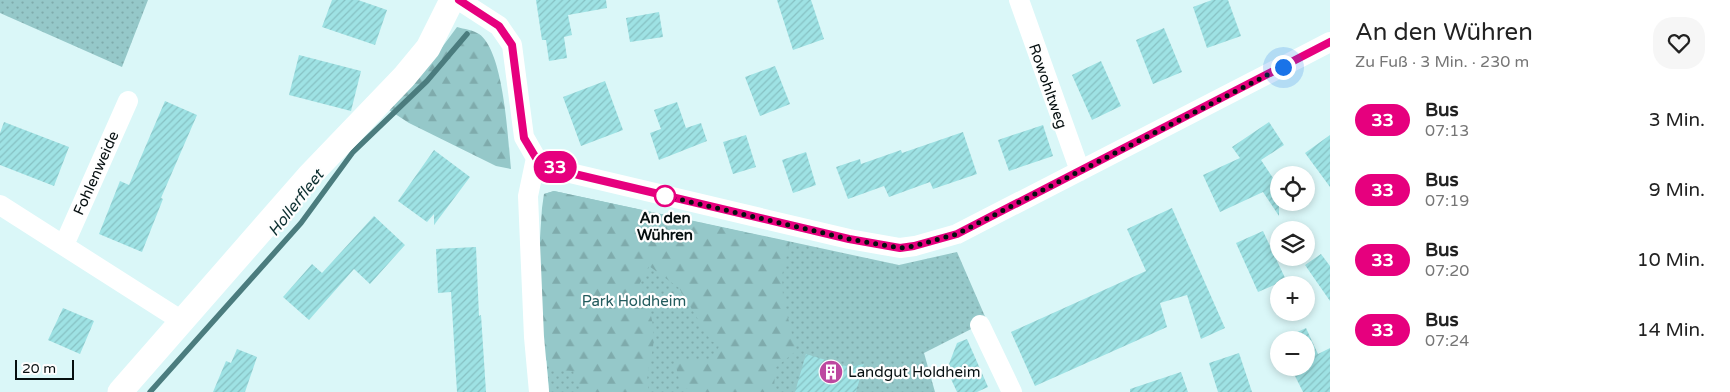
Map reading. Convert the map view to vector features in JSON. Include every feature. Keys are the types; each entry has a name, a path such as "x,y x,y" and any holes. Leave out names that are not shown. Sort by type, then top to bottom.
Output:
{"street":[{"path":"120,392 309,176 404,77 428,48 452,0"},
{"path":"459,0 499,26 512,45 524,138 536,158 566,172 849,239 900,248 957,234 1330,42"},
{"name":"Rowohltweg","path":"1019,0 1080,171"},
{"name":"Fohlenweide","path":"64,245 128,101"},
{"path":"536,158 528,196 534,337 539,392"},
{"path":"0,205 182,321"},
{"path":"980,325 1012,392"}],"green space":[{"path":"0,0 148,0 122,67 0,13"},
{"path":"457,27 479,34 487,43 494,58 503,97 511,169 496,166 409,123 386,108 440,50"},
{"name":"Park Holdheim","path":"554,191 899,265 957,252 987,321 924,353 935,392 549,392 541,295 544,194"},
{"path":"554,191 790,242 782,275 783,297 796,351 775,368 774,392 691,392 680,383 674,359 694,361 712,359 720,345 711,341 679,288 649,266 639,285 652,318 654,335 647,376 649,392 579,392 579,386 573,371 556,370 539,353 536,298 542,208 544,194"}],"building":[{"path":"332,0 358,0 387,10 375,45 322,27"},
{"path":"536,0 606,0 607,8 568,15 572,35 564,37 567,58 549,61 546,40 542,40"},
{"path":"777,0 811,0 824,39 793,50"},
{"path":"1212,0 1228,0 1241,36 1207,48 1193,7"},
{"path":"659,12 663,37 630,42 626,18"},
{"path":"1164,28 1182,72 1153,84 1136,40"},
{"path":"299,55 361,71 351,111 289,95"},
{"path":"1101,61 1121,106 1092,120 1072,75"},
{"path":"775,66 790,104 760,116 745,77"},
{"path":"605,81 623,130 581,146 563,97"},
{"path":"165,101 197,115 161,198 163,199 142,252 99,234 120,181 129,185"},
{"path":"677,102 686,128 701,123 707,141 659,160 650,133 661,129 654,110"},
{"path":"4,122 69,147 54,186 0,165 0,133"},
{"path":"1269,122 1284,145 1261,160 1270,174 1270,202 1263,192 1220,212 1203,175 1240,158 1232,147"},
{"path":"1043,125 1053,156 1009,171 998,140"},
{"path":"963,132 977,174 933,189 930,182 889,197 884,186 848,199 836,167 860,159 861,164 901,150 902,153"},
{"path":"746,135 756,167 733,174 723,142"},
{"path":"1330,135 1330,187 1315,166 1305,153"},
{"path":"434,150 470,177 434,225 434,214 427,222 398,201"},
{"path":"806,152 816,185 793,193 782,160"},
{"path":"1172,208 1225,328 1201,339 1187,295 1160,303 1167,327 1035,386 1011,332 1146,271 1127,229"},
{"path":"374,216 405,245 370,284 354,269 309,320 283,297 312,264 322,273"},
{"path":"1263,231 1270,246 1270,266 1279,266 1284,276 1270,276 1270,287 1258,292 1236,243"},
{"path":"476,247 479,316 481,315 486,392 457,392 451,292 438,293 436,249"},
{"path":"1321,254 1330,266 1330,301 1315,279 1315,276 1313,276 1306,266 1315,266 1315,258"},
{"path":"63,308 94,321 80,354 48,340"},
{"path":"967,339 988,387 977,392 957,392 945,366 949,364 957,343"},
{"path":"1315,348 1318,354 1330,348 1330,392 1303,392 1295,376 1315,376"},
{"path":"237,349 257,357 245,392 213,392 226,361 231,363"},
{"path":"1239,353 1252,392 1218,392 1209,363"},
{"name":"Landgut Holdheim","path":"806,354 849,367 864,364 856,392 795,392"},
{"path":"1181,372 1188,392 1130,392 1130,389"}],"waterway":[{"name":"Hollerfleet","path":"150,392 301,223 353,152 427,81 467,34"}],"bus line":[{"name":"33","path":"459,0 499,26 512,45 524,138 536,158 566,172 849,239 900,248 957,234 1330,42"}],"place":[{"name":"An den Wühren","path":"665,196"},
{"name":"Landgut Holdheim","path":"831,372"}],"route":[{"path":"665,196 849,239 900,248 914,246 957,234 1283,67"}]}
